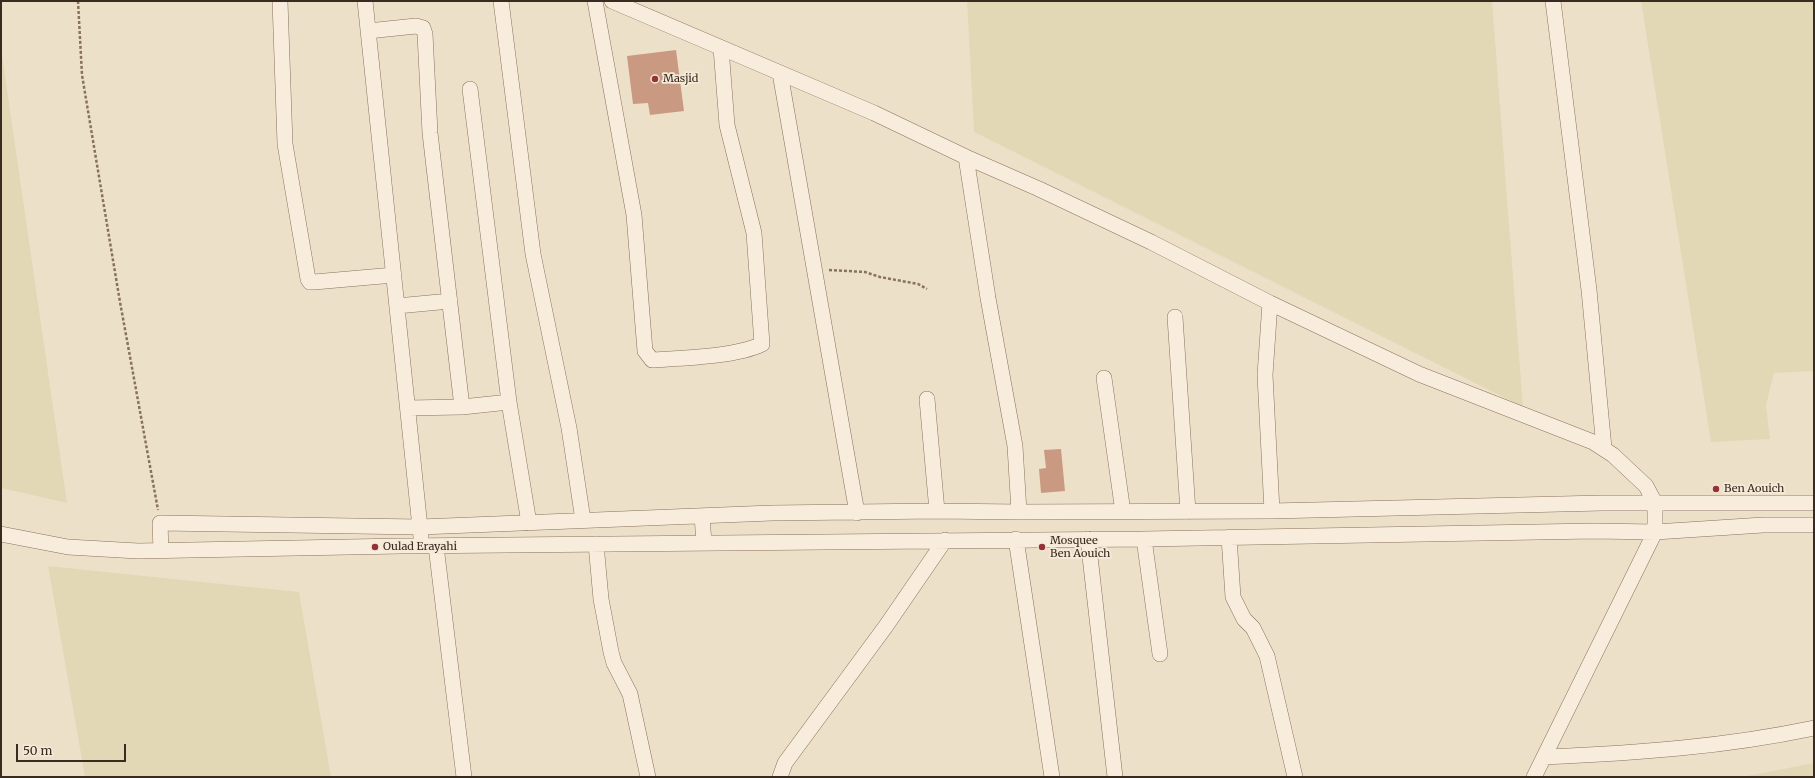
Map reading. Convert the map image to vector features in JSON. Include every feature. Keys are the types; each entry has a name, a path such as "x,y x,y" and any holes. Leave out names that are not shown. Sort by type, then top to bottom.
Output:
{"street":[{"path":"280,1 285,144 308,279 310,282 314,282 394,275"},
{"path":"365,1 420,527 429,546 464,777"},
{"path":"500,1 533,254 569,428 584,520"},
{"path":"594,1 634,215 646,351 652,360 701,356 754,348 762,344 754,232 727,125 722,48"},
{"path":"612,1 874,114 1150,242 1270,304 1418,374 1558,427 1604,448 1622,463 1646,486 1655,502 1655,532 1534,777"},
{"path":"1553,1 1589,290 1604,448"},
{"path":"368,31 416,26 423,28 425,34 430,133 462,406"},
{"path":"780,73 856,513"},
{"path":"470,89 509,402 529,522"},
{"path":"966,157 988,298 1015,446 1019,512"},
{"path":"397,306 450,301"},
{"path":"1270,304 1265,375 1272,511"},
{"path":"1175,317 1188,512"},
{"path":"1104,378 1123,512"},
{"path":"926,399 937,511"},
{"path":"408,408 462,406 509,402"},
{"path":"161,551 160,522 420,527 702,516 937,511 1188,512 1655,502 1814,503"},
{"path":"702,516 704,543"},
{"path":"1,534 68,547 161,551 429,546 1016,539 1144,539 1594,531 1655,532 1763,525 1814,525"},
{"path":"1229,537 1233,597 1244,619 1253,628 1267,656 1295,777"},
{"path":"1016,539 1052,777"},
{"path":"1088,539 1115,777"},
{"path":"1144,539 1160,654"},
{"path":"780,777 785,763 886,626 945,540"},
{"path":"596,544 601,599 611,652 614,663 630,694 648,777"},
{"path":"1544,757 1648,752 1775,736 1814,728"}],"path":[{"path":"78,1 82,75 120,302 160,522"},
{"path":"814,270 865,272 880,277 918,284 927,289"}],"shaded area":[{"path":"967,1 1492,1 1523,407 974,132"},
{"path":"1641,1 1814,1 1814,371 1774,373 1766,405 1770,439 1711,442"},
{"path":"1,48 67,503 1,488"},
{"path":"48,566 299,592 331,777 85,777"},
{"path":"1814,763 1814,777 1742,777"}],"building":[{"name":"Masjid","path":"676,50 684,111 650,115 648,103 633,104 627,56"},
{"path":"1061,449 1065,491 1041,493 1039,469 1046,468 1044,450"}],"place":[{"name":"Masjid","path":"655,79"},
{"name":"Ben Aouich","path":"1716,489"},
{"name":"Oulad Erayahi","path":"375,547"},
{"name":"Mosquee Ben Aouich","path":"1042,547"}]}
